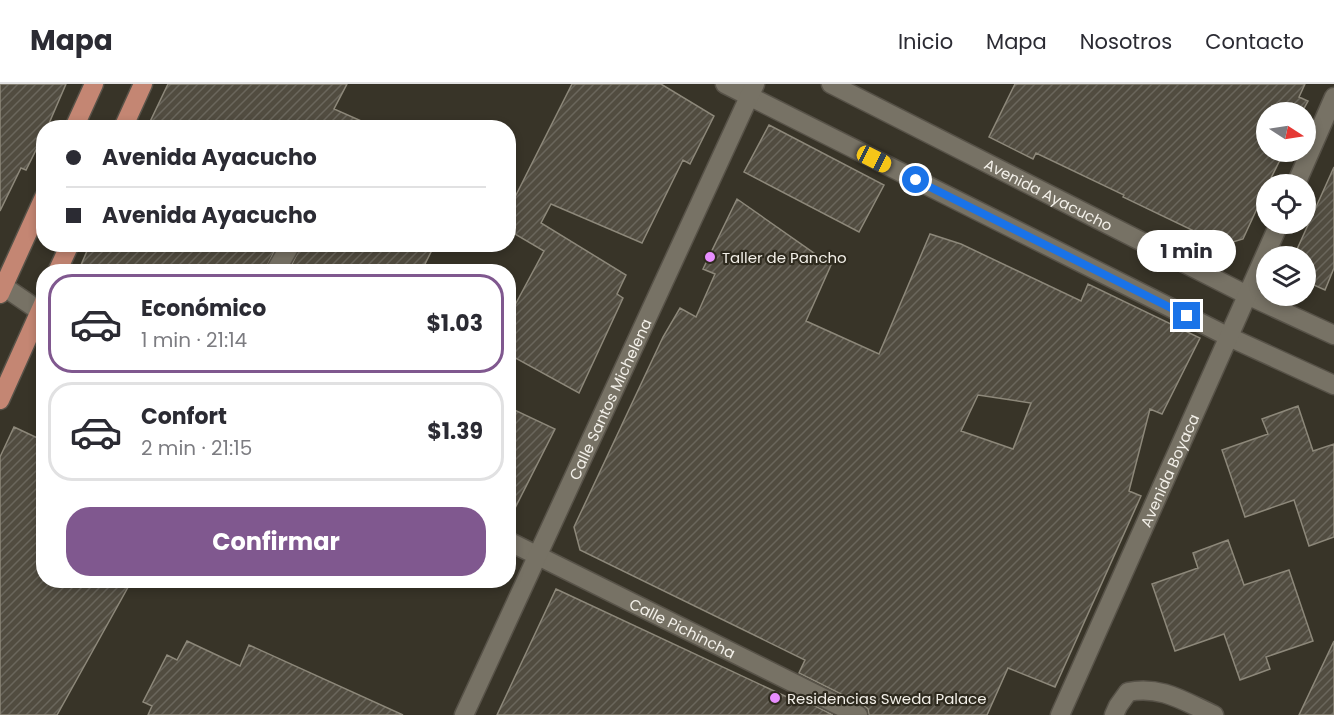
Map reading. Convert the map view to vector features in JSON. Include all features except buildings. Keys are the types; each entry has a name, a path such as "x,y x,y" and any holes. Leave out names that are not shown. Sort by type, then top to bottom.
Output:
{"main road":[{"path":"78,120 94,84"},
{"path":"127,120 143,84"},
{"path":"1,288 36,214"},
{"path":"0,400 36,322"}],"street":[{"path":"725,84 752,90 1229,337 1334,385"},
{"name":"Avenida Ayacucho","path":"831,84 1247,295 1334,335"},
{"name":"Calle Santos Michelena","path":"465,715 752,90"},
{"path":"1300,174 1334,97"},
{"name":"Avenida Boyaca","path":"1060,715 1274,234"},
{"path":"1,288 36,306"},
{"name":"Calle Pichincha","path":"516,544 858,715"},
{"path":"1114,715 1128,692 1144,689 1161,691 1214,715"}],"place":[{"name":"Taller de Pancho","path":"710,257"},
{"name":"Residencias Sweda Palace","path":"775,698"}],"route":[{"path":"916,180 1187,316"}]}
